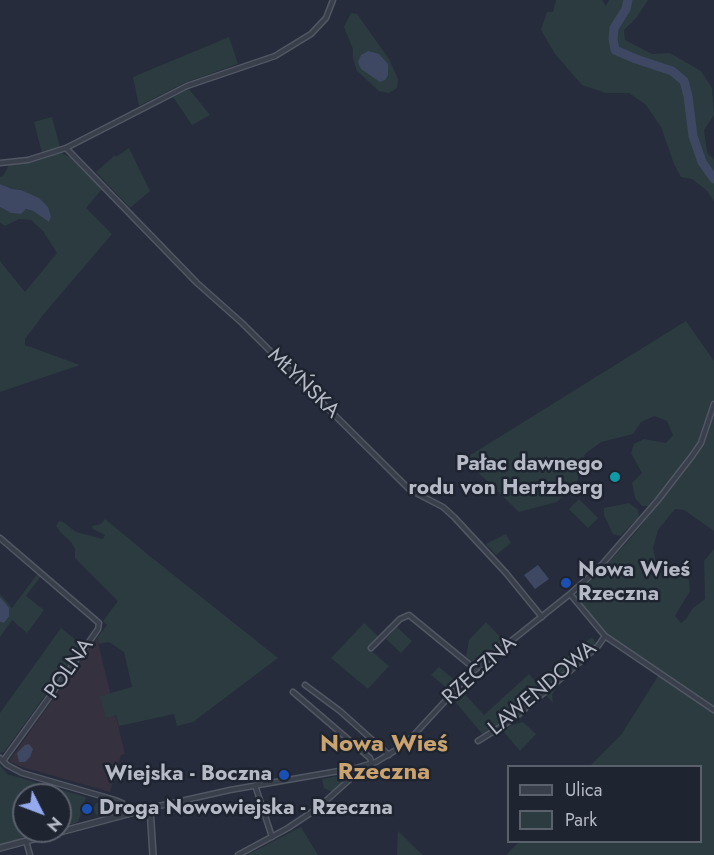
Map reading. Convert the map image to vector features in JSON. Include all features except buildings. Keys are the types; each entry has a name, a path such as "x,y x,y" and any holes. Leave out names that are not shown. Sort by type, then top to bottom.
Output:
{"street":[{"path":"0,163 28,160 66,148 187,86 266,60 303,41 326,18 333,0"},
{"name":"MŁYŃSKA","path":"66,148 197,283 242,323 410,490 442,507 460,523 542,617"},
{"name":"RZECZNA","path":"150,808 255,785 356,768 372,764 389,755 411,738 476,669 570,594 606,561 658,500 701,443 714,404"},
{"name":"POLNA","path":"0,538 99,622 98,629 82,652 2,759"},
{"path":"570,594 605,636 714,710"},
{"path":"371,648 400,619 409,615 476,669"},
{"name":"LAWENDOWA","path":"478,741 510,721 571,670 605,636"},
{"path":"305,685 340,711 389,755"},
{"path":"293,692 370,758 372,764"},
{"path":"2,759 22,773 122,803 128,814"},
{"path":"238,855 318,808 349,780 356,768"},
{"path":"255,785 272,837"},
{"path":"72,828 150,808 153,855"},
{"path":"0,848 16,843"}],"shaded area":[{"path":"97,638 125,754 121,755 110,792 19,766 9,761"}],"green space":[{"path":"556,0 602,0 606,6 609,0 648,0 636,18 624,30 625,40 652,54 670,53 701,71 712,88 714,115 704,130 707,152 714,160 714,201 706,190 692,179 681,177 661,127 646,105 629,93 606,93 582,85 555,54 541,30 547,12 553,12"},
{"path":"351,13 357,14 389,59 398,79 397,88 389,93 379,91 357,71 353,49 344,27"},
{"path":"229,37 238,64 184,83 139,106 133,77"},
{"path":"189,89 210,115 192,125 173,97"},
{"path":"52,117 60,147 42,153 34,122"},
{"path":"129,148 150,191 130,208 96,172 115,155 116,157"},
{"path":"61,153 70,157 102,189 86,208 112,234 43,315 25,339 25,345 80,365 0,392 0,261 25,292 57,253 43,231 31,220 19,219 5,226 0,223 0,207 11,213 21,214 26,209 33,211 49,222 51,217 22,190 0,184 0,177 9,165"},
{"path":"686,321 714,361 714,531 684,510 675,509 658,530 653,548 656,562 663,560 677,568 689,580 690,591 675,616 681,623 693,608 705,599 704,561 714,549 714,855 506,855 518,843 702,843 702,765 591,765 621,735 660,673 607,635 576,598 576,594 603,569 659,502 655,498 648,506 642,506 635,498 632,483 642,473 631,453 634,444 644,439 666,443 673,435 667,421 654,416 641,422 633,434 601,442 585,454 578,470 578,480 557,502 519,512 464,459"},
{"path":"579,499 598,518 588,528 569,509"},
{"path":"629,503 638,510 639,517 620,536 613,534 604,515 604,508"},
{"path":"105,519 278,658 193,722 177,726 174,714 119,726 116,715 106,718 100,696 132,687 124,652 109,642 99,644 97,638 107,625 103,621 118,601 75,558 75,549 71,542 56,526 59,521 63,522 76,532 103,539 105,535 93,529 92,526 101,524"},
{"path":"506,534 511,543 496,555 486,544"},
{"path":"38,573 41,576 26,596 44,610 27,633 12,620 0,637 0,622 4,623 0,594 12,608"},
{"path":"486,622 505,642 476,664 466,657 469,640"},
{"path":"364,623 379,637 369,649 389,666 368,689 331,658"},
{"path":"397,627 412,641 401,653 386,639"},
{"path":"61,628 82,645 4,752 0,753 0,713"},
{"path":"592,637 595,642 594,647 557,687 552,695 553,703 545,694 520,719 508,720 483,735 453,699 460,689 484,715 529,674 536,682"},
{"path":"439,667 457,682 449,690 431,675"},
{"path":"523,722 536,734 520,751 503,731"},
{"path":"0,765 7,774 38,783 12,783 12,841 0,844"},
{"path":"349,774 350,777 336,790 332,792 324,788 322,779"},
{"path":"72,793 86,797 78,822 72,824"},
{"path":"102,801 110,809 102,817 94,809"},
{"path":"301,827 318,855 247,855"},
{"path":"398,831 414,847 423,855 397,855"}],"water":[{"path":"368,51 379,54 388,64 388,75 385,80 380,82 361,69 358,62 361,55"},
{"path":"0,184 39,198 48,207 51,217 49,222 33,211 26,209 21,214 11,213 0,207"},
{"path":"538,565 549,579 535,589 524,575"},
{"path":"0,597 9,608 9,616 4,623 0,622"},
{"path":"29,744 33,749 30,757 25,762 19,762 17,753"}],"waterway":[{"path":"628,0 626,9 614,28 615,50 672,71 684,81 693,136 702,162 714,179"}],"place":[{"name":"Pałac dawnego rodu von Hertzberg","path":"615,477"},
{"name":"Nowa Wieś Rzeczna","path":"566,583"},
{"name":"Wiejska - Boczna","path":"284,775"},
{"name":"Droga Nowowiejska - Rzeczna","path":"87,809"}],"district":[{"name":"Nowa Wieś Rzeczna","path":"384,759"}]}
